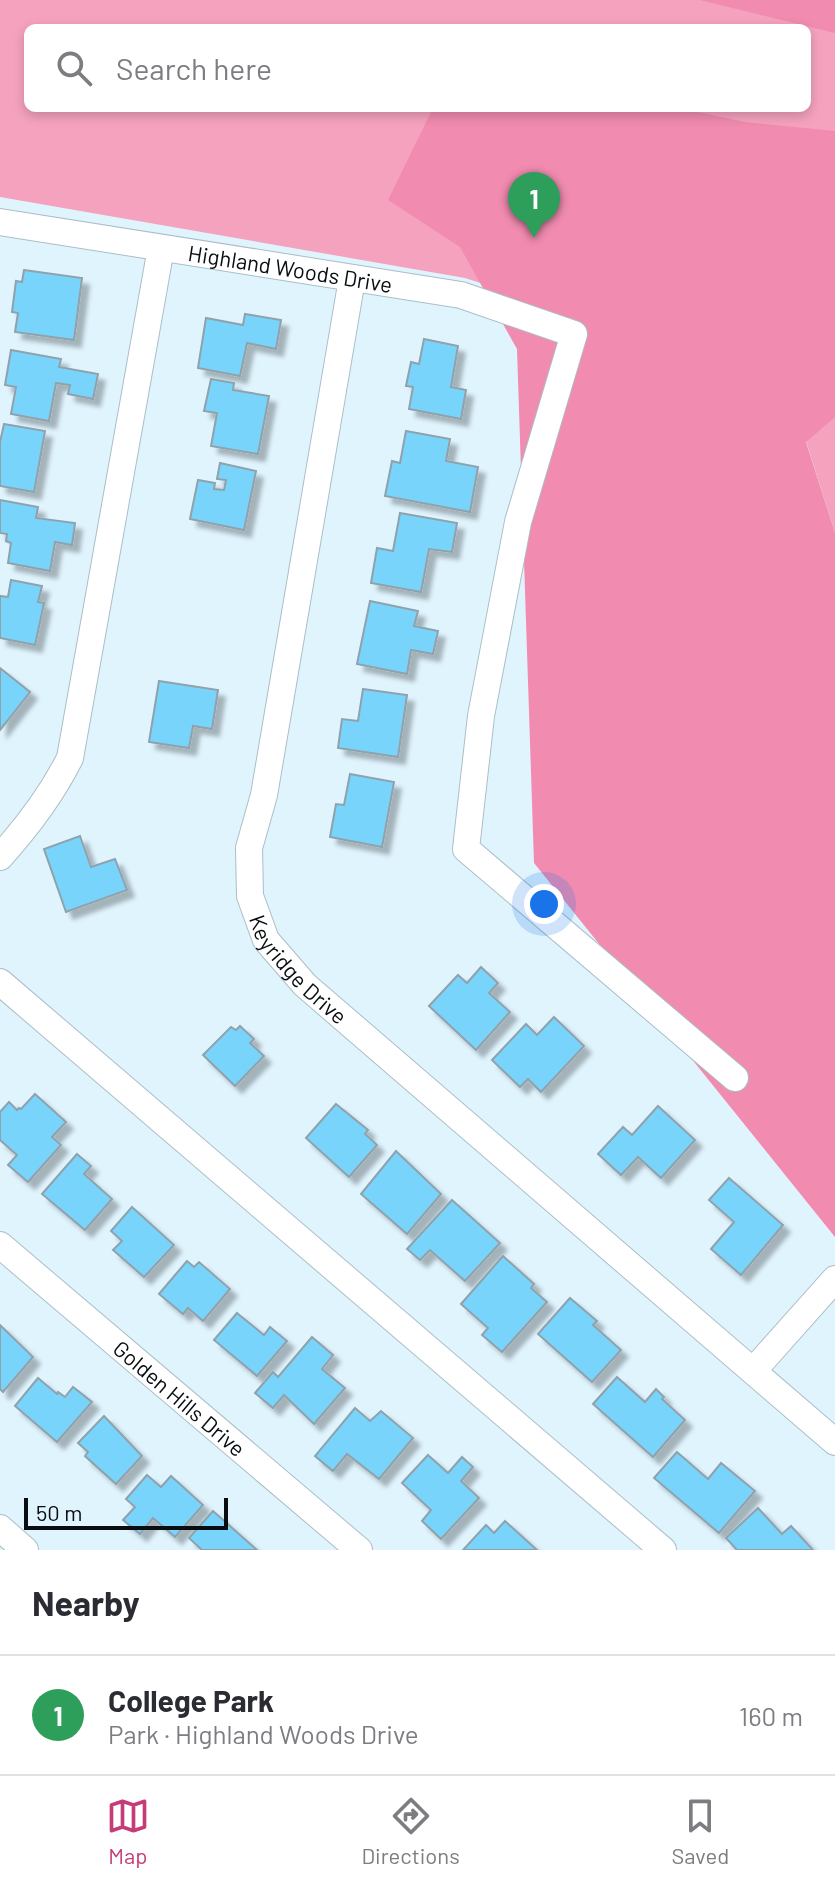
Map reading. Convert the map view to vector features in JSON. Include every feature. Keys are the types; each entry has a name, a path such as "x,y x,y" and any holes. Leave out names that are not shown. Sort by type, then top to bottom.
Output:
{"street":[{"name":"Highland Woods Drive","path":"0,222 461,295 574,334 518,522 481,716 466,849 735,1078"},
{"path":"0,857 54,791 70,758 161,248"},
{"name":"Keyridge Drive","path":"352,279 264,795 249,848 250,896 266,940 305,985 835,1442"},
{"path":"0,982 663,1550"},
{"name":"Golden Hills Drive","path":"0,1245 359,1550"},
{"path":"753,1371 835,1279"},
{"path":"0,1528 25,1550"}],"shaded area":[{"path":"0,0 835,0 835,533 806,441 590,318 465,278 0,197"},
{"path":"700,0 835,0 835,33 811,27 811,24 798,24"},
{"path":"431,112 698,112 745,122 835,131 835,417 806,442 835,533 835,1237 534,863 517,349 460,247 388,200"}],"building":[{"path":"24,270 82,278 74,340 15,332 18,313 12,312 16,281 22,282"},
{"path":"245,314 281,320 276,349 247,343 240,376 198,368 206,318 243,325"},
{"path":"424,339 458,346 451,387 466,390 461,419 409,409 413,387 406,386 411,362 419,364"},
{"path":"11,350 61,359 59,367 98,374 93,399 68,394 70,385 56,383 49,421 11,414 16,387 5,385"},
{"path":"211,379 234,383 233,390 269,396 258,454 211,446 217,413 204,411"},
{"path":"4,424 45,431 34,492 0,486 0,442"},
{"path":"406,431 450,439 446,461 478,467 470,512 385,496 392,461 400,463"},
{"path":"220,463 256,471 244,530 190,519 198,480 215,483 214,489 224,490 226,480 217,479"},
{"path":"0,500 38,507 36,518 75,523 72,545 55,542 50,571 8,563 11,543 6,541 7,534 0,533"},
{"path":"400,513 457,523 452,552 429,549 421,592 371,583 377,548 393,551"},
{"path":"11,580 42,586 38,602 44,603 35,645 0,638 0,596 8,597"},
{"path":"370,601 418,611 414,626 438,631 433,654 411,650 407,674 357,664"},
{"path":"0,668 30,692 0,730"},
{"path":"159,681 218,690 212,729 193,726 189,748 149,742"},
{"path":"363,689 407,695 398,757 338,748 342,719 358,721"},
{"path":"350,774 394,782 382,847 330,837 336,804 344,805"},
{"path":"80,836 91,867 115,859 127,890 66,912 44,849"},
{"path":"481,967 498,983 489,993 510,1012 476,1050 429,1006 458,975 467,983"},
{"path":"554,1017 584,1046 541,1092 528,1079 520,1087 492,1060 526,1024 537,1035"},
{"path":"240,1026 254,1039 250,1043 264,1056 235,1086 203,1055 231,1027 236,1030"},
{"path":"35,1094 66,1122 52,1137 61,1145 28,1182 8,1165 17,1155 0,1140 0,1112 9,1102 17,1110 21,1109"},
{"path":"336,1104 368,1130 365,1134 377,1145 349,1177 306,1138"},
{"path":"658,1106 695,1140 661,1178 638,1157 621,1175 598,1154 623,1127 632,1135"},
{"path":"396,1151 441,1194 407,1234 361,1194"},
{"path":"77,1154 91,1166 84,1174 112,1199 85,1230 42,1194"},
{"path":"729,1178 783,1225 741,1275 711,1249 734,1222 709,1200"},
{"path":"452,1200 500,1243 465,1281 430,1250 420,1260 407,1249"},
{"path":"132,1207 174,1245 144,1277 113,1250 122,1241 111,1231"},
{"path":"503,1256 534,1284 531,1288 547,1302 502,1352 482,1335 488,1328 461,1304"},
{"path":"187,1261 194,1267 199,1262 230,1289 203,1321 188,1308 183,1314 159,1294"},
{"path":"570,1298 597,1321 593,1325 621,1350 592,1382 538,1334"},
{"path":"237,1313 264,1335 270,1327 287,1341 257,1376 214,1340"},
{"path":"0,1325 33,1357 3,1392 0,1389"},
{"path":"312,1337 333,1355 322,1369 345,1388 314,1424 284,1395 273,1408 255,1393 273,1372 278,1377"},
{"path":"617,1377 645,1402 656,1389 664,1397 662,1399 685,1420 653,1457 593,1404"},
{"path":"38,1378 57,1394 65,1397 73,1387 92,1402 57,1442 15,1406"},
{"path":"355,1408 370,1421 381,1411 413,1438 379,1479 347,1454 333,1471 315,1456"},
{"path":"104,1416 142,1456 116,1484 85,1456 88,1452 78,1443"},
{"path":"677,1452 708,1479 721,1463 755,1491 719,1533 654,1478"},
{"path":"428,1455 448,1473 462,1457 473,1467 461,1481 479,1498 441,1539 422,1521 431,1510 402,1483"},
{"path":"147,1475 161,1487 171,1476 203,1505 175,1537 153,1518 140,1534 123,1520 135,1507 126,1499"},
{"path":"758,1508 782,1534 791,1526 813,1550 737,1550 726,1538"},
{"path":"213,1511 257,1550 202,1550 189,1538"},
{"path":"505,1521 537,1550 463,1550 486,1525 494,1533"}],"place":[{"name":"College Park","path":"534,238"}]}
